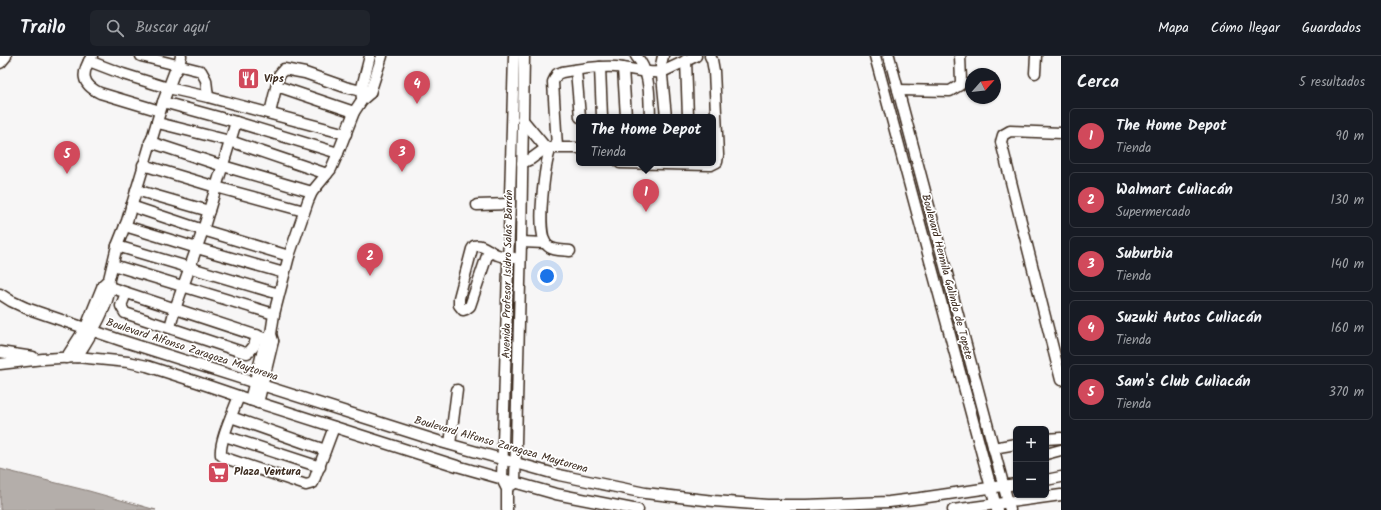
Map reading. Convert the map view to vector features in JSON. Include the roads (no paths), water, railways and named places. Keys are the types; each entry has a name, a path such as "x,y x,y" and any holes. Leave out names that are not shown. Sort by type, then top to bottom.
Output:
{"main road":[{"path":"0,62 5,56"}],"street":[{"path":"140,56 176,63 201,71 206,80 208,97"},
{"path":"364,95 370,56"},
{"path":"254,402 267,337 284,273 304,211 312,192 327,174 338,153 354,112 364,95 382,56"},
{"name":"Avenida Profesor Isidro Salas Barrón","path":"502,479 514,56"},
{"name":"Avenida Profesor Isidro Salas Barrón","path":"507,510 515,463 524,56"},
{"path":"636,56 646,72 650,114"},
{"path":"663,56 661,65 666,114"},
{"path":"570,251 549,247 545,243 542,231 542,208 546,166 551,147 554,78 557,74 562,72 600,67 623,68 646,72 662,72 696,56"},
{"path":"710,56 714,71 716,114"},
{"name":"Boulevard Hermila Galindo de Topete","path":"875,56 996,507"},
{"name":"Boulevard Hermila Galindo de Topete","path":"889,56 1009,506"},
{"path":"898,90 950,91 956,88 962,81 960,56"},
{"path":"1035,73 1036,56"},
{"path":"338,153 236,122 100,93 92,89 84,79 84,72 90,59 123,74 168,88 270,113 346,134"},
{"path":"686,60 688,114"},
{"path":"66,358 100,318 117,246 125,226 150,142 158,123 176,63"},
{"path":"600,67 602,114"},
{"path":"623,68 626,114"},
{"path":"270,113 281,71 287,69 305,73 364,95"},
{"path":"576,70 580,114"},
{"path":"277,86 354,112"},
{"path":"716,114 718,158 716,161"},
{"path":"522,119 551,147"},
{"path":"170,327 203,230 236,122"},
{"path":"158,123 230,142 327,174"},
{"path":"1061,133 1010,131 1003,135 1001,142 1061,380"},
{"path":"150,142 222,166 312,192"},
{"path":"522,163 551,147 576,148"},
{"path":"144,165 216,187 304,211"},
{"path":"136,190 209,211"},
{"path":"477,205 510,204"},
{"path":"131,206 289,256"},
{"path":"125,226 284,273"},
{"path":"521,242 545,243"},
{"path":"489,250 470,306 463,310 459,305 459,298 474,246 479,245 489,250 497,255 520,259"},
{"path":"117,246 279,294"},
{"path":"113,265 274,314"},
{"path":"107,284 126,293 267,337"},
{"path":"126,293 121,306 125,313 246,353 267,337"},
{"name":"Boulevard Alfonso Zaragoza Maytorena","path":"0,294 11,301 120,340 258,385 515,463 558,475 645,493 767,507 889,502 1013,484"},
{"path":"0,298 11,301"},
{"path":"77,358 90,329"},
{"path":"0,352 43,359"},
{"path":"0,364 43,359 77,358 128,362 147,366 254,402 502,479 511,486 638,510"},
{"path":"450,444 457,390"},
{"path":"239,396 221,450 222,457 263,471 308,485 313,483 334,427"},
{"path":"231,417 326,450"},
{"path":"225,436 320,467"},
{"path":"1049,439 1061,438"},
{"path":"993,448 1013,445"},
{"path":"1049,453 1061,450"},
{"path":"1049,480 1061,478"},
{"path":"959,510 1009,506 1061,495"}],"place":[{"name":"Vips","path":"248,79"},
{"name":"Suzuki Autos Culiacán","path":"417,104"},
{"name":"Suburbia","path":"402,172"},
{"name":"Sam's Club Culiacán","path":"67,174"},
{"name":"The Home Depot","path":"646,212"},
{"name":"Walmart Culiacán","path":"370,276"},
{"name":"Plaza Ventura","path":"218,472"}]}
